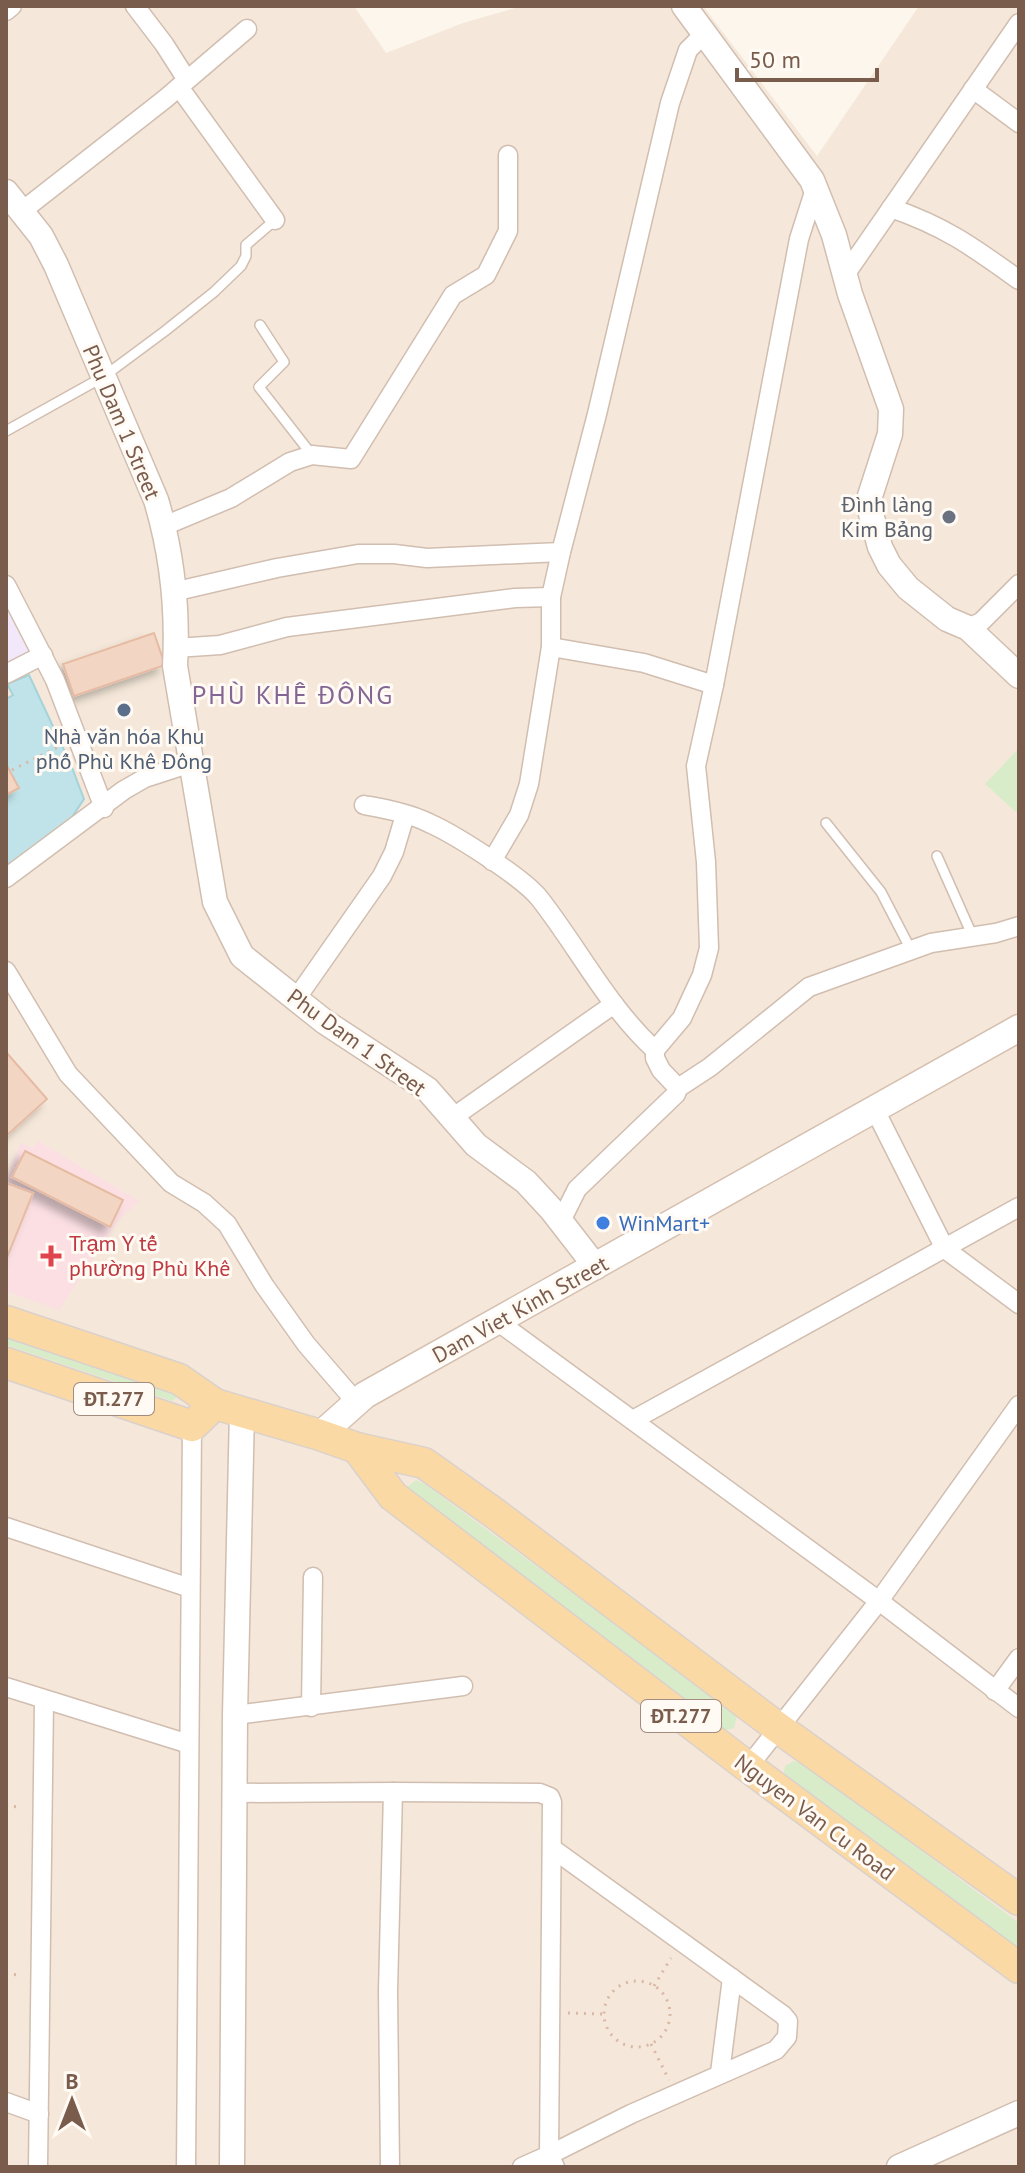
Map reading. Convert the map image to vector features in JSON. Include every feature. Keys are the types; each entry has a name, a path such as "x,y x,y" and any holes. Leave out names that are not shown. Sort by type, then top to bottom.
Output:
{"main road":[{"name":"Dam Viet Kinh Street","path":"320,1435 356,1402 1019,1028"},
{"name":"ĐT.277","path":"6,1321 179,1379 228,1408 357,1448 424,1463 777,1727 1019,1900"},
{"name":"ĐT.277","path":"6,1363 192,1426"},
{"path":"192,1426 228,1408"},
{"name":"Nguyen Van Cu Road","path":"357,1448 393,1496 748,1767 1019,1968"}],"street":[{"path":"6,11 12,6"},
{"path":"135,6 183,84 275,220"},
{"path":"684,6 812,180 834,235 891,409 890,434 870,496 870,510 880,547 889,565 908,588 947,619 968,628 1019,676"},
{"path":"845,275 1019,23"},
{"path":"12,204 183,84 247,29"},
{"path":"492,861 519,815 529,784 551,647 551,597 561,552 597,414 670,103 688,50 705,33"},
{"path":"973,89 1019,123"},
{"path":"164,526 231,498 290,462 312,455 351,459 453,295 486,275 508,231 508,155"},
{"path":"678,1088 661,1070 655,1050 682,1018 702,975 709,948 706,862 696,766 799,239 815,189"},
{"name":"Phu Dam 1 Street","path":"12,204 41,236 56,265 156,500 164,526 173,592 175,666 215,902 242,956 325,1022 427,1089 476,1145 526,1182 596,1267"},
{"path":"891,208 960,237 1019,280"},
{"path":"173,592 277,568 358,554 427,558 561,552"},
{"path":"968,628 981,622 1019,584"},
{"path":"6,585 43,655 104,808"},
{"path":"176,648 220,645 287,627 515,598 551,597"},
{"path":"551,647 644,663 714,685"},
{"path":"6,674 43,655"},
{"path":"6,878 104,808 124,790 145,778 191,763"},
{"path":"364,805 429,823 492,861 538,896 614,1004 637,1034 655,1050"},
{"path":"296,999 382,876 394,852 405,815"},
{"path":"561,1221 577,1189 676,1094 678,1088 710,1067 809,987 931,943 1019,926"},
{"path":"6,971 68,1074 171,1183 204,1203 227,1224 264,1285 306,1344 356,1402"},
{"path":"452,1118 614,1004"},
{"path":"874,1108 945,1249 1015,1296"},
{"path":"633,1420 1019,1207"},
{"path":"497,1321 879,1601 1019,1708"},
{"path":"748,1767 879,1601 1019,1405"},
{"path":"228,1408 235,1715 232,2167"},
{"path":"186,2167 192,1426"},
{"path":"6,1527 190,1588"},
{"path":"311,1707 313,1577"},
{"path":"995,1691 1019,1658"},
{"path":"235,1715 463,1686"},
{"path":"6,1687 189,1744"},
{"path":"38,2167 44,1700"},
{"path":"390,2167 388,1991 393,1792"},
{"path":"235,1793 546,1795 552,1802 553,1849 552,2161"},
{"path":"522,2167 552,2161 720,2073 776,2050 782,2046 788,2028 788,2021 783,2015 553,1849"},
{"path":"720,2073 732,1978"},
{"path":"6,2102 39,2114"},
{"path":"899,2167 1019,2113"}],"lane":[{"path":"6,431 103,377 214,292 241,266 246,256 246,245 275,220"},
{"path":"260,325 284,362 259,387 312,455"},
{"path":"826,823 881,892 911,950"},
{"path":"937,856 973,937"}],"path":[{"path":"12,770 77,738"},
{"path":"6,1721 6,1806 21,1807"},
{"path":"654,1986 674,1954"},
{"path":"6,1974 21,1975"},
{"path":"638,1981 654,1986 667,1999 670,2015 665,2032 651,2044 637,2047 620,2043 608,2031 604,2014 608,1998 621,1985 638,1981"},
{"path":"566,2013 604,2014"},
{"path":"651,2044 670,2080"}],"shaded area":[{"path":"6,6 354,6 386,53 463,23 522,6 703,6 817,156 919,6 1019,6 1019,2167 6,2167"},
{"path":"6,595 37,652 6,667"},
{"name":"Trạm Y tế phường Phù Khê","path":"38,1141 139,1201 118,1221 59,1310 6,1291 6,1178 21,1143 33,1148"}],"green space":[{"path":"1019,748 1019,815 985,784"},
{"path":"6,1337 176,1394 176,1398 172,1401 6,1345"},
{"path":"416,1480 732,1710 737,1716 734,1728 723,1731 406,1488"},
{"path":"794,1761 807,1766 1019,1923 1019,1952 783,1777 785,1766"}],"water":[{"path":"29,675 84,799 68,823 6,868 6,699 13,695 7,684"}],"building":[{"path":"154,633 165,665 74,696 63,664"},
{"path":"6,764 19,788 6,795"},
{"path":"6,1052 47,1099 6,1136"},
{"path":"25,1151 123,1200 110,1227 12,1177"},
{"path":"6,1183 33,1193 6,1260"}],"place":[{"name":"Đình làng Kim Bảng","path":"949,517"},
{"name":"Nhà văn hóa Khu phố Phù Khê Đông","path":"124,710"},
{"name":"WinMart+","path":"603,1223"},
{"name":"Trạm Y tế phường Phù Khê","path":"51,1256"}],"district":[{"name":"PHÙ KHÊ ĐÔNG","path":"293,694"}]}
